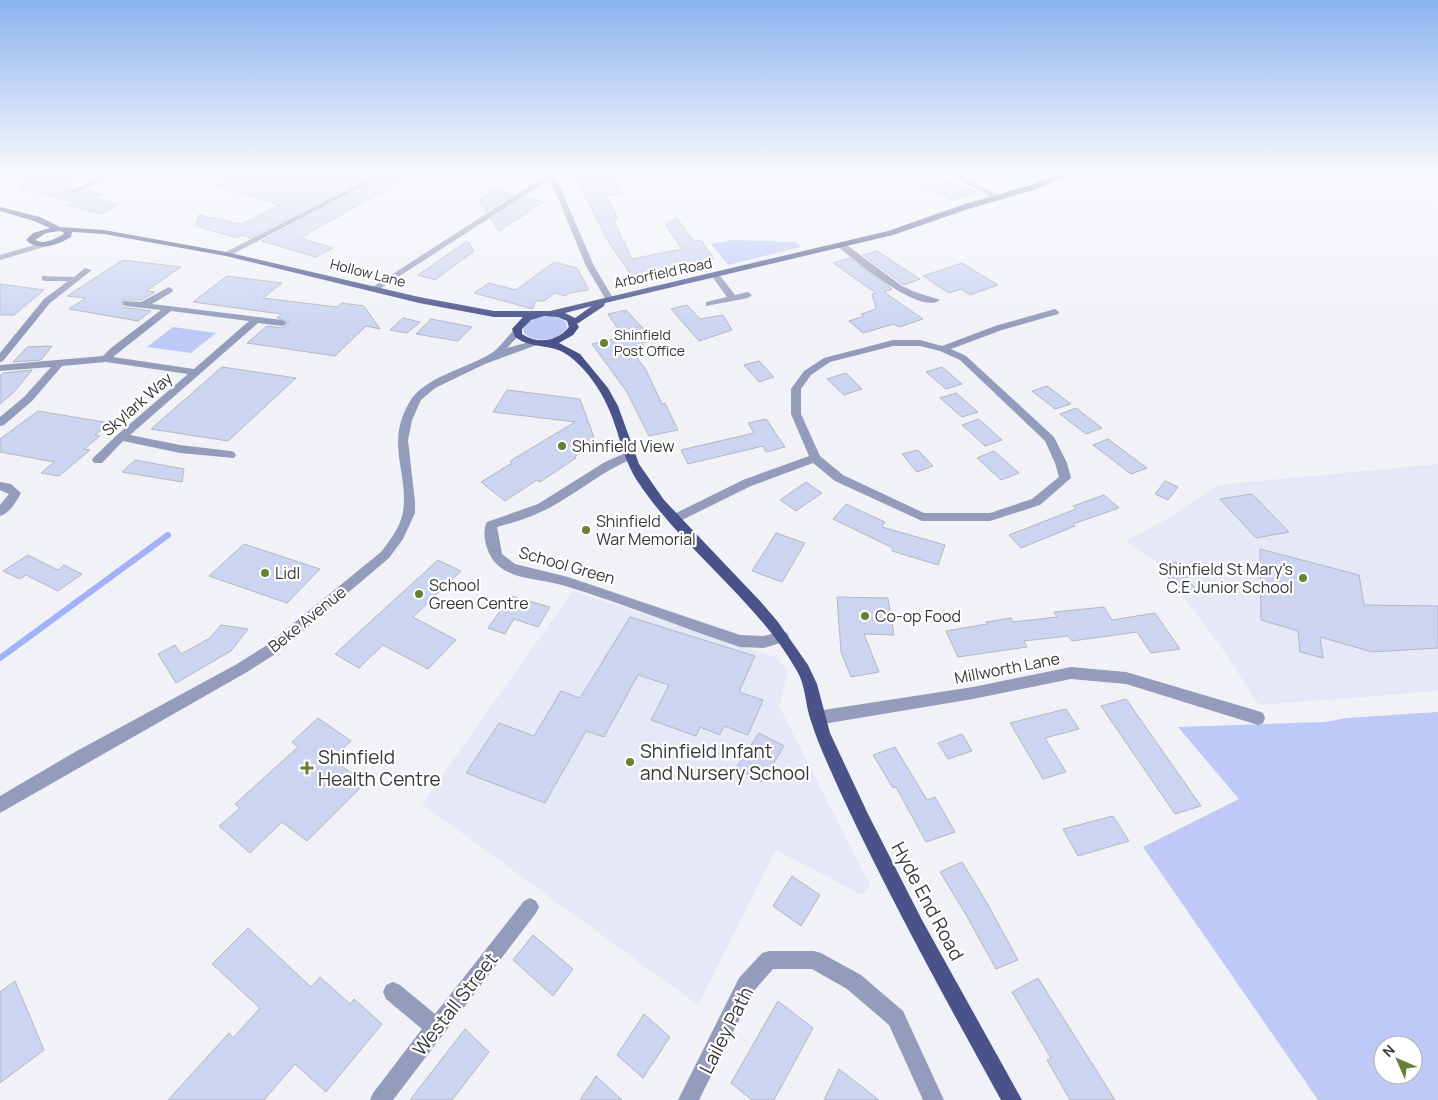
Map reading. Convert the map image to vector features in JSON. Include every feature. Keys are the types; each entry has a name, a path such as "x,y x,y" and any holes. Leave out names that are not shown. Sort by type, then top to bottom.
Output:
{"main road":[{"path":"32,238 35,228 33,225"},
{"name":"Hollow Lane","path":"51,225 63,229 104,232 226,254 429,302 494,314 536,314"},
{"name":"Arborfield Road","path":"536,314 715,275 914,225"},
{"path":"32,238 46,231 63,229 68,232 68,235 52,242"},
{"name":"Hollow Lane","path":"32,238 35,244 118,236"},
{"name":"Arborfield Road","path":"542,343 565,337 572,327 609,298"},
{"path":"552,312 566,316 572,327 574,352"},
{"name":"Hollow Lane","path":"494,314 517,330 521,338 542,343"},
{"path":"517,330 520,323 536,314"},
{"path":"542,343 562,346 574,352 603,387 612,405 630,455 642,479 662,506 755,602 782,637 804,672 814,696 817,718"},
{"name":"Hyde End Road","path":"817,718 863,822 908,912 1012,1100"}],"street":[{"path":"226,254 282,225"},
{"path":"375,288 472,225"},
{"path":"573,225 590,266 609,298"},
{"path":"0,255 32,238"},
{"path":"0,258 52,242"},
{"path":"840,244 910,294 926,300 936,300"},
{"path":"0,359 47,301 73,279 88,270"},
{"path":"715,275 733,298"},
{"path":"45,278 73,279"},
{"path":"143,305 169,290"},
{"path":"709,304 748,295"},
{"path":"126,304 282,323"},
{"path":"106,359 114,350 168,309"},
{"path":"943,349 994,328 1055,312"},
{"name":"Skylark Way","path":"98,460 121,437 256,320"},
{"path":"496,354 517,330"},
{"path":"496,354 542,343"},
{"path":"893,343 920,343 943,349 964,358 1050,439 1061,463 1065,478 1036,502 990,517 922,517 839,478 815,458 796,414 796,389 807,373 827,360 893,343"},
{"name":"Beke Avenue","path":"0,805 81,757 257,659 272,649 385,555 396,542 410,516 410,496 402,443 412,407 417,397 427,388 496,354"},
{"name":"Skylark Way","path":"0,368 106,359 197,372"},
{"path":"0,423 28,399 59,363"},
{"path":"121,437 180,449 230,455"},
{"name":"School Green","path":"630,455 612,461 541,506 491,525 494,548 500,560 515,569 569,582 740,641 764,642 782,637"},
{"path":"674,519 747,483 815,458"},
{"path":"0,486 7,487 15,493 0,512"},
{"name":"Millworth Lane","path":"817,718 973,693 1071,673 1126,678 1258,718"},
{"name":"Westall Street","path":"380,1100 530,907"},
{"name":"Lailey Path","path":"688,1100 746,985 769,960 814,960 854,982 896,1018 934,1100"},
{"path":"394,992 436,1028"}],"shaded area":[{"path":"732,240 796,242 801,247 728,265 711,244"},
{"path":"554,316 563,320 567,325 567,328 558,336 547,340 540,340 524,333 523,329 528,322 540,317"},
{"path":"173,327 216,333 191,353 147,347"},
{"name":"Shinfield St Mary's C.E Junior School","path":"1438,464 1438,691 1259,705 1221,647 1159,564 1126,541 1169,518 1218,485"},
{"name":"Shinfield Infant and Nursery School","path":"573,591 776,657 788,671 779,706 870,885 862,895 776,850 698,1005 422,804"},
{"path":"1438,712 1438,1100 1318,1100 1143,847 1239,799 1178,727 1325,722 1346,718"}],"building":[{"path":"275,225 250,238 242,235 237,238 196,226"},
{"path":"291,225 322,225 300,238 333,248 316,257 262,241"},
{"path":"495,225 508,225 499,231"},
{"path":"600,225 616,225 632,259 682,249 666,225 682,225 694,241 701,240 714,259 706,260 710,265 657,275 659,278 636,282 608,241"},
{"path":"467,241 474,251 435,280 418,275"},
{"path":"877,251 920,279 904,285 863,255"},
{"path":"850,258 892,289 884,292 923,319 899,327 894,324 863,333 849,321 864,316 861,314 876,309 872,294 876,293 833,263"},
{"path":"123,260 181,267 146,291 155,292 141,300 122,300 122,307 151,311 138,321 69,309 86,298 67,296"},
{"path":"554,262 577,268 589,290 569,293 566,296 555,293 544,301 535,301 533,309 474,293 489,283 516,290"},
{"path":"962,263 998,285 970,295 961,289 949,293 923,276"},
{"path":"227,276 282,283 263,298 337,307 342,303 364,306 380,329 366,326 335,356 247,343 267,326 282,328 289,322 277,318 281,314 193,302"},
{"path":"0,284 44,290 14,315 0,315"},
{"path":"687,305 700,319 723,315 732,330 699,341 671,309"},
{"path":"626,310 654,340 642,343 645,348 632,351 646,370 662,404 665,403 678,430 649,436 627,392 592,344 623,337 608,314"},
{"path":"403,318 420,322 407,333 390,330"},
{"path":"431,319 472,327 458,341 416,334"},
{"path":"52,346 41,360 13,362 27,347"},
{"path":"759,361 774,377 759,382 744,365"},
{"path":"222,367 296,378 228,441 151,429"},
{"path":"942,367 962,384 946,389 926,372"},
{"path":"32,370 14,392 0,404 0,376 3,373"},
{"path":"846,373 862,389 844,395 827,379"},
{"path":"1047,386 1071,404 1055,409 1032,391"},
{"name":"Shinfield View","path":"507,390 580,399 596,443 540,482 537,480 505,501 481,482 512,463 510,461 575,422 493,412"},
{"path":"956,393 978,412 962,417 940,398"},
{"path":"1076,408 1102,428 1086,434 1060,414"},
{"path":"38,411 110,423 95,435 100,436 84,449 90,450 59,476 41,473 54,462 0,452 0,439"},
{"path":"766,419 785,447 766,452 763,446 688,464 681,450 754,433 748,423"},
{"path":"979,419 1002,440 985,446 962,425"},
{"path":"1108,439 1147,468 1131,474 1093,445"},
{"path":"918,450 933,466 917,472 902,454"},
{"path":"994,451 1019,473 1001,480 977,458"},
{"path":"135,460 184,469 182,482 122,472"},
{"path":"1165,481 1178,487 1168,500 1155,494"},
{"path":"806,482 822,493 796,511 780,500"},
{"path":"1252,494 1289,532 1256,538 1220,499"},
{"path":"1104,495 1119,508 1073,524 1075,526 1021,548 1009,535 1076,509 1073,506"},
{"path":"846,504 885,522 882,527 945,545 938,565 892,551 893,548 833,519"},
{"path":"776,533 805,543 782,582 752,571"},
{"name":"Lidl","path":"244,544 320,569 287,603 209,576"},
{"path":"1260,549 1359,575 1364,605 1438,606 1438,648 1372,652 1320,637 1323,658 1300,652 1298,631 1261,620"},
{"path":"28,555 58,570 64,565 82,574 58,591 26,575 20,579 3,571"},
{"name":"School Green Centre","path":"438,560 461,571 413,617 456,640 428,669 383,645 359,668 335,654"},
{"path":"1176,562 1196,590 1179,592 1159,564"},
{"path":"511,596 550,607 538,627 514,619 505,634 488,628"},
{"name":"Co-op Food","path":"837,597 888,598 894,635 864,634 879,672 851,677 841,652"},
{"path":"1104,607 1112,620 1155,613 1180,649 1151,653 1137,632 1072,641 1068,636 1024,641 1027,647 958,657 946,631 1011,618 1013,622 1057,617 1054,612"},
{"path":"630,617 755,656 739,692 763,700 748,735 724,726 720,735 700,727 696,736 651,720 669,685 638,675 604,737 586,731 545,803 466,773 499,723 534,736 561,691 580,698"},
{"path":"221,625 248,629 231,651 176,683 158,654 175,645 181,654 210,638"},
{"path":"1126,699 1201,806 1175,814 1101,706"},
{"path":"1066,709 1079,729 1045,738 1066,772 1043,779 1010,723"},
{"path":"318,718 351,741 332,759 365,783 307,841 282,822 250,853 219,826 240,808 235,804 298,747 292,742"},
{"path":"759,733 784,746 762,782 736,768"},
{"path":"962,734 972,751 948,759 938,743"},
{"path":"895,747 927,800 935,797 955,832 926,842 896,787 893,788 873,755"},
{"path":"1113,816 1129,841 1078,856 1063,829"},
{"path":"962,862 1018,960 996,969 940,872"},
{"path":"792,876 820,895 801,926 773,906"},
{"path":"248,928 311,987 320,977 350,1004 354,999 382,1024 326,1092 295,1064 264,1100 168,1100 229,1033 233,1038 260,1008 212,964"},
{"path":"533,935 573,969 553,996 513,960"},
{"path":"1038,978 1115,1100 1070,1100 1047,1060 1051,1058 1012,992"},
{"path":"15,981 44,1050 0,1083 0,992"},
{"path":"778,1001 813,1028 774,1100 752,1100 731,1083"},
{"path":"644,1014 670,1037 643,1078 617,1055"},
{"path":"465,1029 489,1052 452,1100 410,1100"},
{"path":"839,1069 879,1100 824,1100"},
{"path":"596,1076 622,1100 580,1100"}],"waterway":[{"path":"0,658 168,535"}],"place":[{"name":"Shinfield Post Office","path":"604,343"},
{"name":"Shinfield View","path":"562,446"},
{"name":"Shinfield War Memorial","path":"586,530"},
{"name":"Lidl","path":"265,573"},
{"name":"Shinfield St Mary's C.E Junior School","path":"1303,578"},
{"name":"School Green Centre","path":"419,594"},
{"name":"Co-op Food","path":"865,616"},
{"name":"Shinfield Infant and Nursery School","path":"630,762"},
{"name":"Shinfield Health Centre","path":"307,768"}]}
